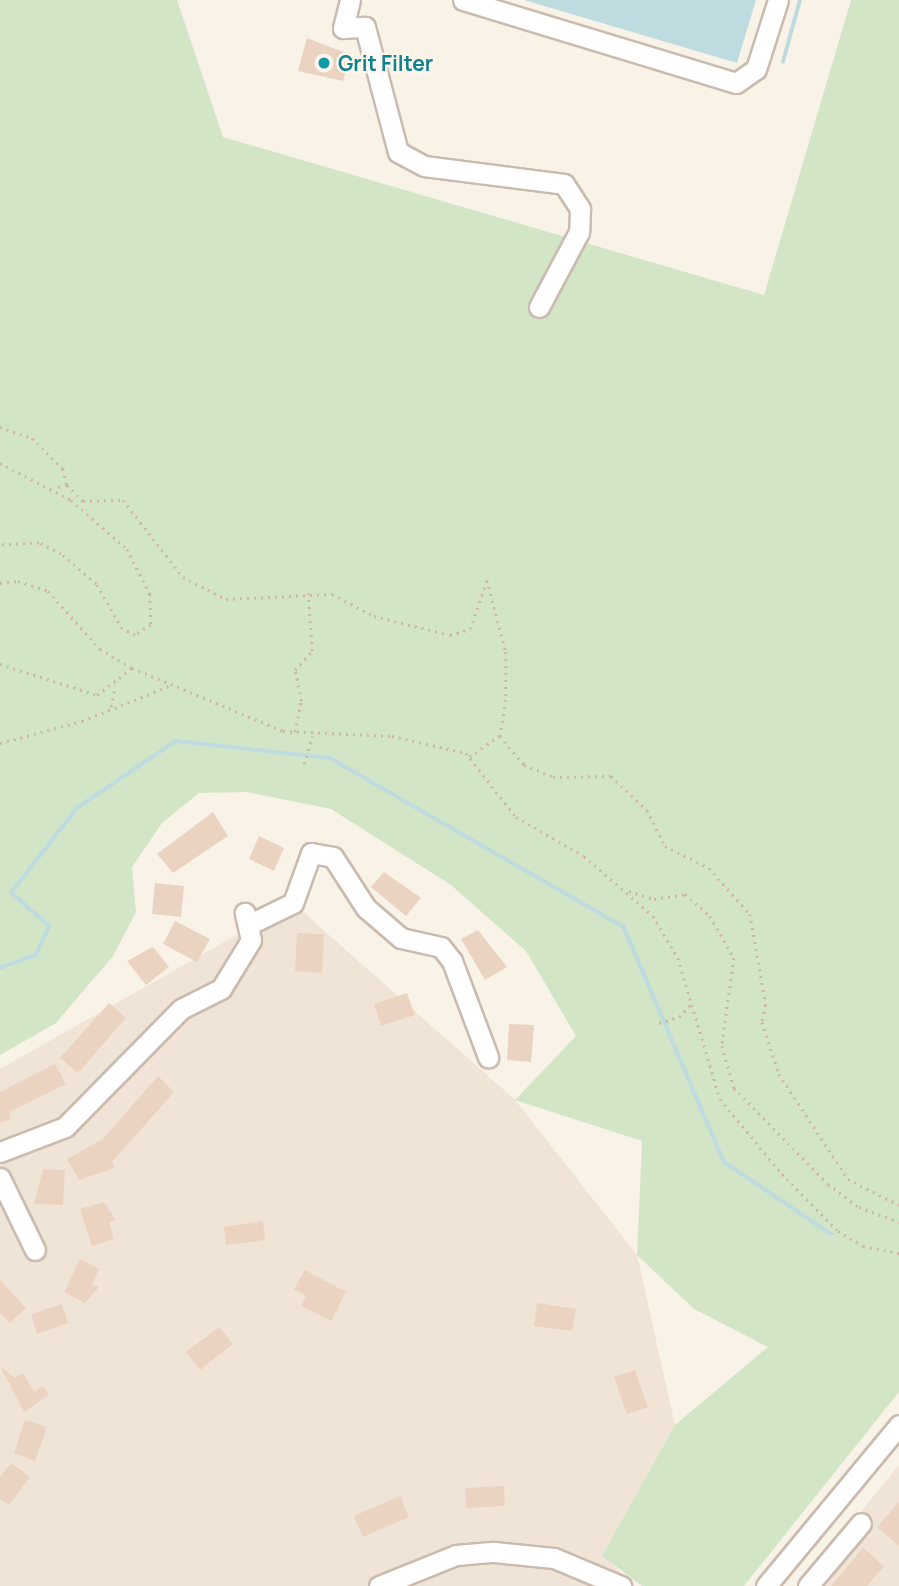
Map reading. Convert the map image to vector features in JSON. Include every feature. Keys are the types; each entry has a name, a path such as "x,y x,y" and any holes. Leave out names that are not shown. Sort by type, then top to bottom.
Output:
{"street":[{"path":"350,0 344,28 365,27 398,152 424,166 564,184 580,209 579,232 539,307"},
{"path":"463,0 736,83 756,69 778,0"},
{"path":"0,1152 65,1128 181,1009 221,989 240,967 251,940 246,918 293,903 311,853 333,857 366,908 401,938 440,947 452,961 488,1057"},
{"path":"0,1178 35,1250"},
{"path":"766,1586 899,1425"},
{"path":"808,1586 861,1523"},
{"path":"379,1586 428,1563 494,1552 554,1558 621,1586"}],"path":[{"path":"0,427 32,438 63,469 67,485 83,501 123,500 199,590 241,600 308,593 332,594 374,616 450,635 470,629 487,580 506,652 500,736 524,765 553,778 611,776 647,810 665,846 709,868 750,914 766,1005 762,1022 779,1073 848,1179 899,1205"},
{"path":"0,463 52,489 109,533 142,569 154,613 150,625 135,635 122,629 96,584 61,554 39,543 0,545"},
{"path":"52,489 67,485"},
{"path":"0,583 18,580 48,591 100,649 132,668 294,733 312,736 391,736 470,757 516,817 625,890 669,938 720,1099 782,1174 838,1231 863,1246 899,1253"},
{"path":"294,733 301,701 295,670 312,651 308,593"},
{"path":"0,664 97,695 115,685 132,668"},
{"path":"0,743 173,684"},
{"path":"111,707 115,685"},
{"path":"304,764 312,736"},
{"path":"470,757 500,736"},
{"path":"625,890 654,899 685,894 710,916 734,958 722,1046 734,1088 828,1184 859,1207 899,1222"},
{"path":"659,1023 671,1020 690,1005"}],"shaded area":[{"path":"293,903 515,1100 637,1255 675,1425 603,1555 634,1586 0,1586 0,1069"},
{"path":"899,1465 899,1586 800,1586"}],"green space":[{"path":"0,0 177,0 223,137 764,295 851,0 899,0 899,1392 744,1586 642,1586 602,1556 675,1425 768,1347 694,1309 637,1255 642,1141 515,1100 576,1036 526,951 451,885 331,809 247,792 199,793 162,823 132,867 136,912 113,956 56,1023 0,1055"}],"water":[{"path":"524,0 756,0 737,63"}],"building":[{"name":"Grit Filter","path":"307,38 351,55 343,81 298,71"},
{"path":"213,812 228,836 173,873 157,854"},
{"path":"259,836 284,848 274,871 249,859"},
{"path":"384,872 421,898 406,916 371,887"},
{"path":"155,883 184,886 181,917 152,914"},
{"path":"175,921 210,939 197,962 163,944"},
{"path":"478,930 507,967 485,980 461,939"},
{"path":"297,933 324,934 322,973 295,971"},
{"path":"153,947 169,967 146,985 127,961"},
{"path":"407,993 415,1015 381,1026 374,1004"},
{"path":"109,1003 126,1018 78,1073 60,1058"},
{"path":"509,1024 534,1025 531,1062 507,1060"},
{"path":"55,1064 66,1084 9,1112 11,1119 0,1123 0,1092"},
{"path":"158,1076 174,1092 112,1162 115,1168 79,1180 67,1159 103,1139"},
{"path":"43,1169 65,1170 63,1205 34,1204"},
{"path":"104,1202 116,1220 109,1222 114,1239 92,1246 80,1209"},
{"path":"263,1221 265,1240 226,1245 224,1227"},
{"path":"80,1259 99,1269 92,1284 99,1287 85,1303 64,1292"},
{"path":"305,1270 346,1292 331,1321 301,1306 306,1296 294,1289"},
{"path":"0,1280 26,1308 10,1323 0,1313"},
{"path":"537,1303 576,1309 572,1331 534,1326"},
{"path":"62,1304 68,1323 37,1334 31,1314"},
{"path":"219,1327 233,1344 200,1370 186,1352"},
{"path":"0,1366 15,1378 23,1373 34,1392 43,1386 49,1395 24,1412"},
{"path":"635,1370 648,1407 627,1414 614,1377"},
{"path":"25,1420 47,1427 35,1461 14,1453"},
{"path":"11,1463 30,1477 9,1505 0,1499 0,1477"},
{"path":"504,1486 505,1506 466,1508 465,1488"},
{"path":"400,1496 409,1517 363,1537 354,1516"},
{"path":"899,1502 899,1546 877,1527"},
{"path":"863,1548 884,1566 867,1586 831,1586"}],"waterway":[{"path":"783,62 800,0"},
{"path":"0,968 36,955 49,926 11,893 77,808 176,741 330,758 624,927 724,1162 831,1234"}],"place":[{"name":"Grit Filter","path":"324,63"}]}
